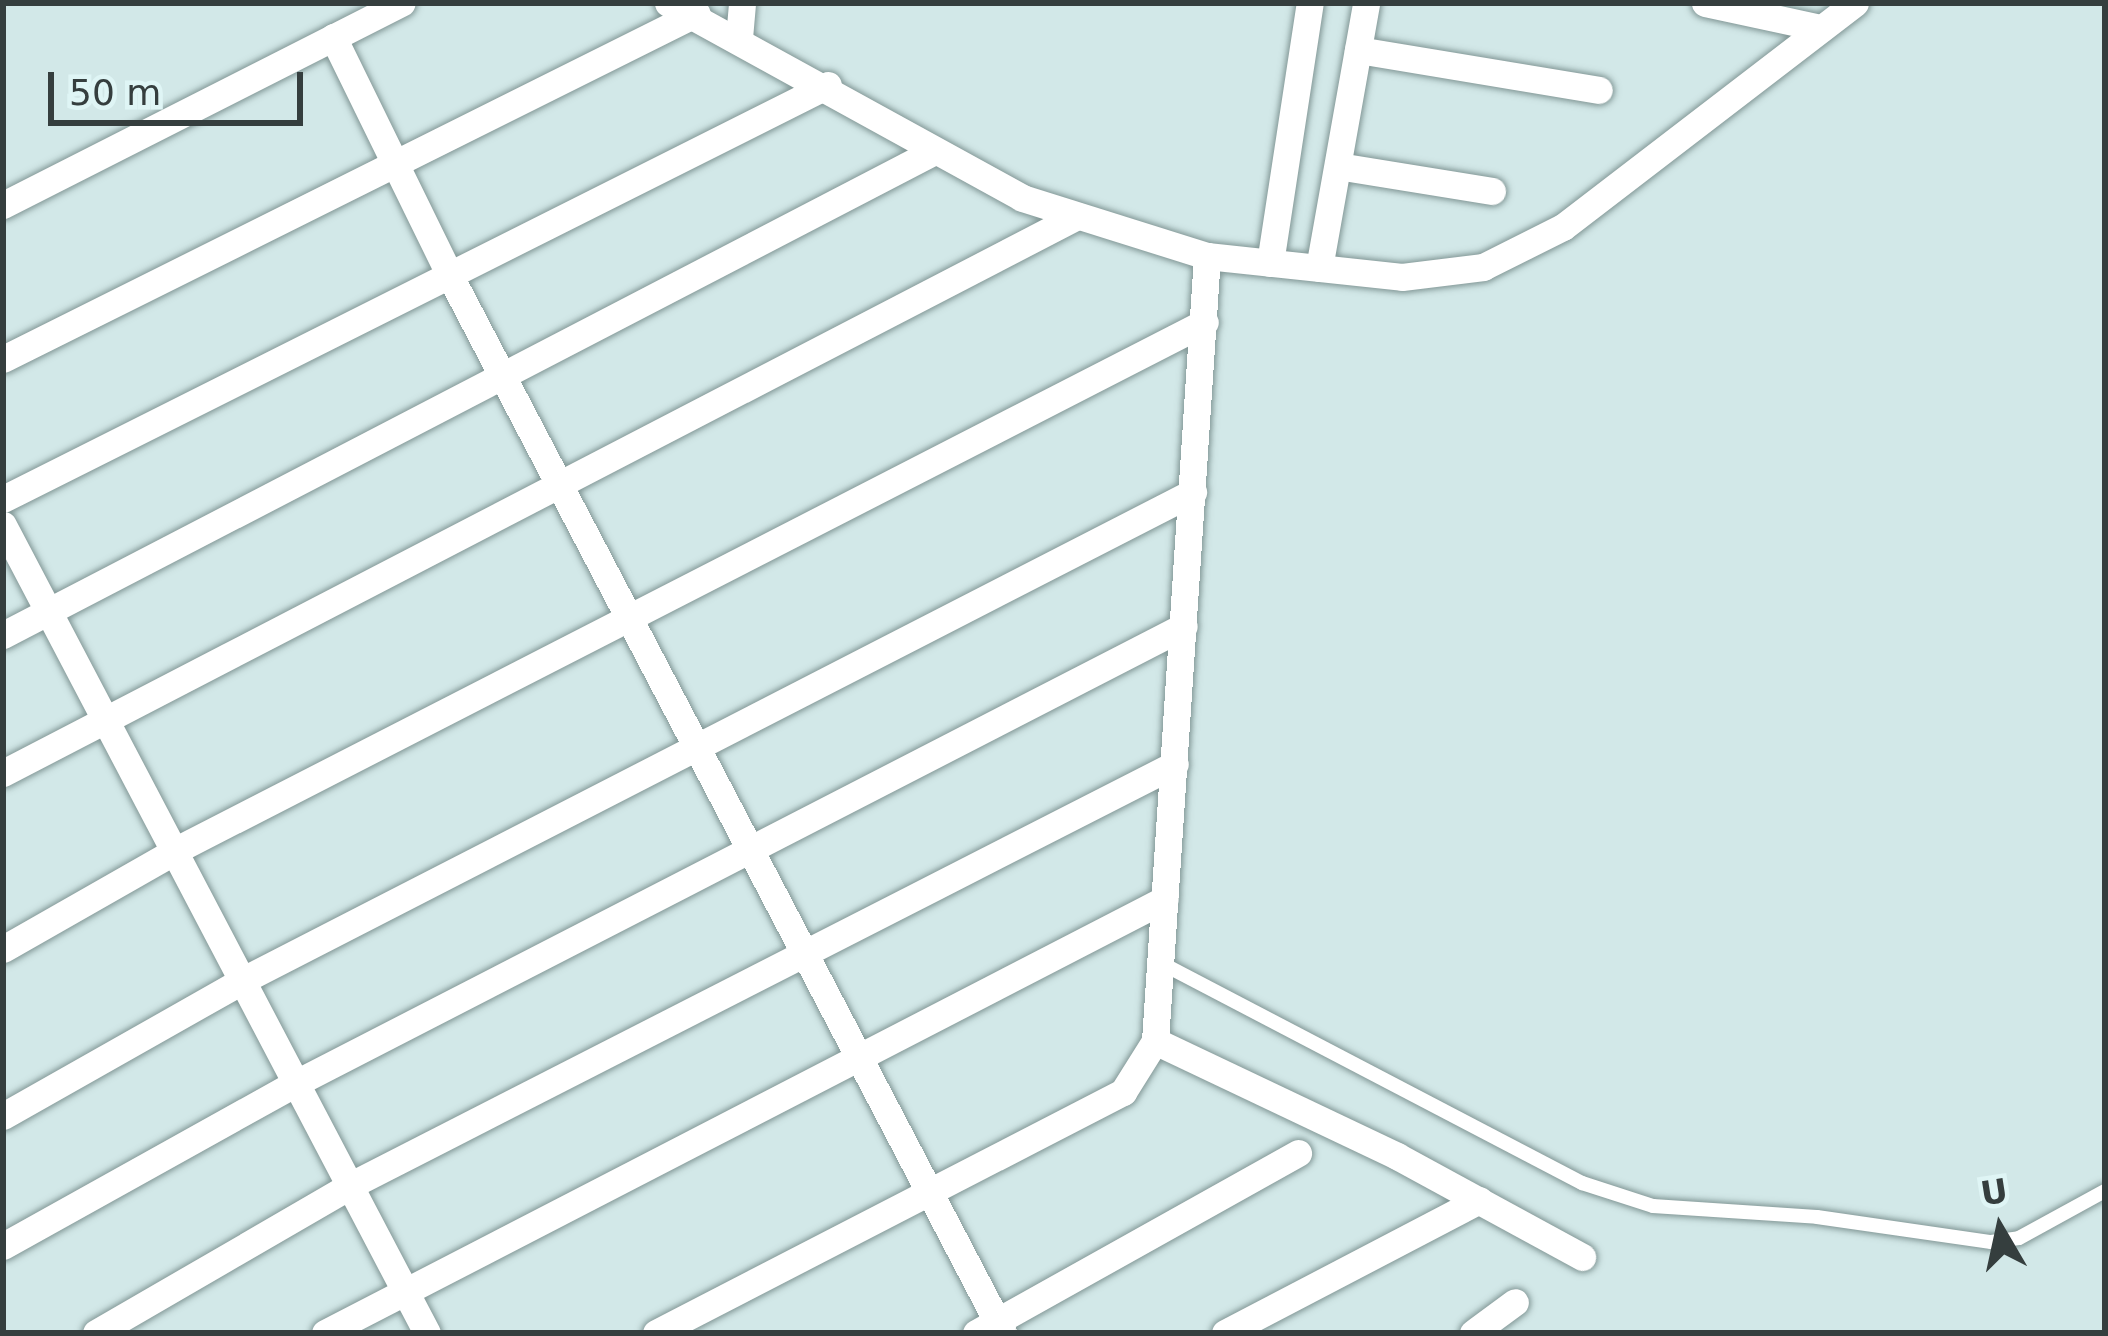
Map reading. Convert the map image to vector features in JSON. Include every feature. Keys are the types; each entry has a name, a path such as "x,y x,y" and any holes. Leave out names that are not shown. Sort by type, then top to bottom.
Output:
{"street":[{"path":"668,3 697,13 828,86 931,153 1077,217 1207,256 1402,278 1483,267 1563,227 1855,3"},
{"path":"739,38 742,3"},
{"path":"1270,263 1310,3"},
{"path":"1319,268 1366,3"},
{"path":"1705,3 1822,28"},
{"path":"3,205 396,5"},
{"path":"3,359 697,13"},
{"path":"334,37 392,163 992,1329 1298,1153"},
{"path":"1358,50 1599,90"},
{"path":"3,499 828,86"},
{"path":"3,635 504,379 931,153"},
{"path":"1338,166 1492,191"},
{"path":"3,773 105,714 1077,217"},
{"path":"656,1333 1123,1092 1155,1041 1207,256"},
{"path":"3,949 178,849 630,623 1205,322"},
{"path":"3,1116 245,980 697,753 1193,492"},
{"path":"3,525 178,849 427,1333"},
{"path":"3,1246 298,1082 750,855 1184,626"},
{"path":"96,1333 350,1185 804,959 1175,764"},
{"path":"325,1333 1165,899"},
{"path":"1155,1041 1479,1200 1582,1257"},
{"path":"1226,1333 1479,1200"},
{"path":"1473,1333 1515,1302"}],"lane":[{"path":"1161,963 1582,1183 1635,1202 1991,1242 2019,1238 2105,1191"}]}
